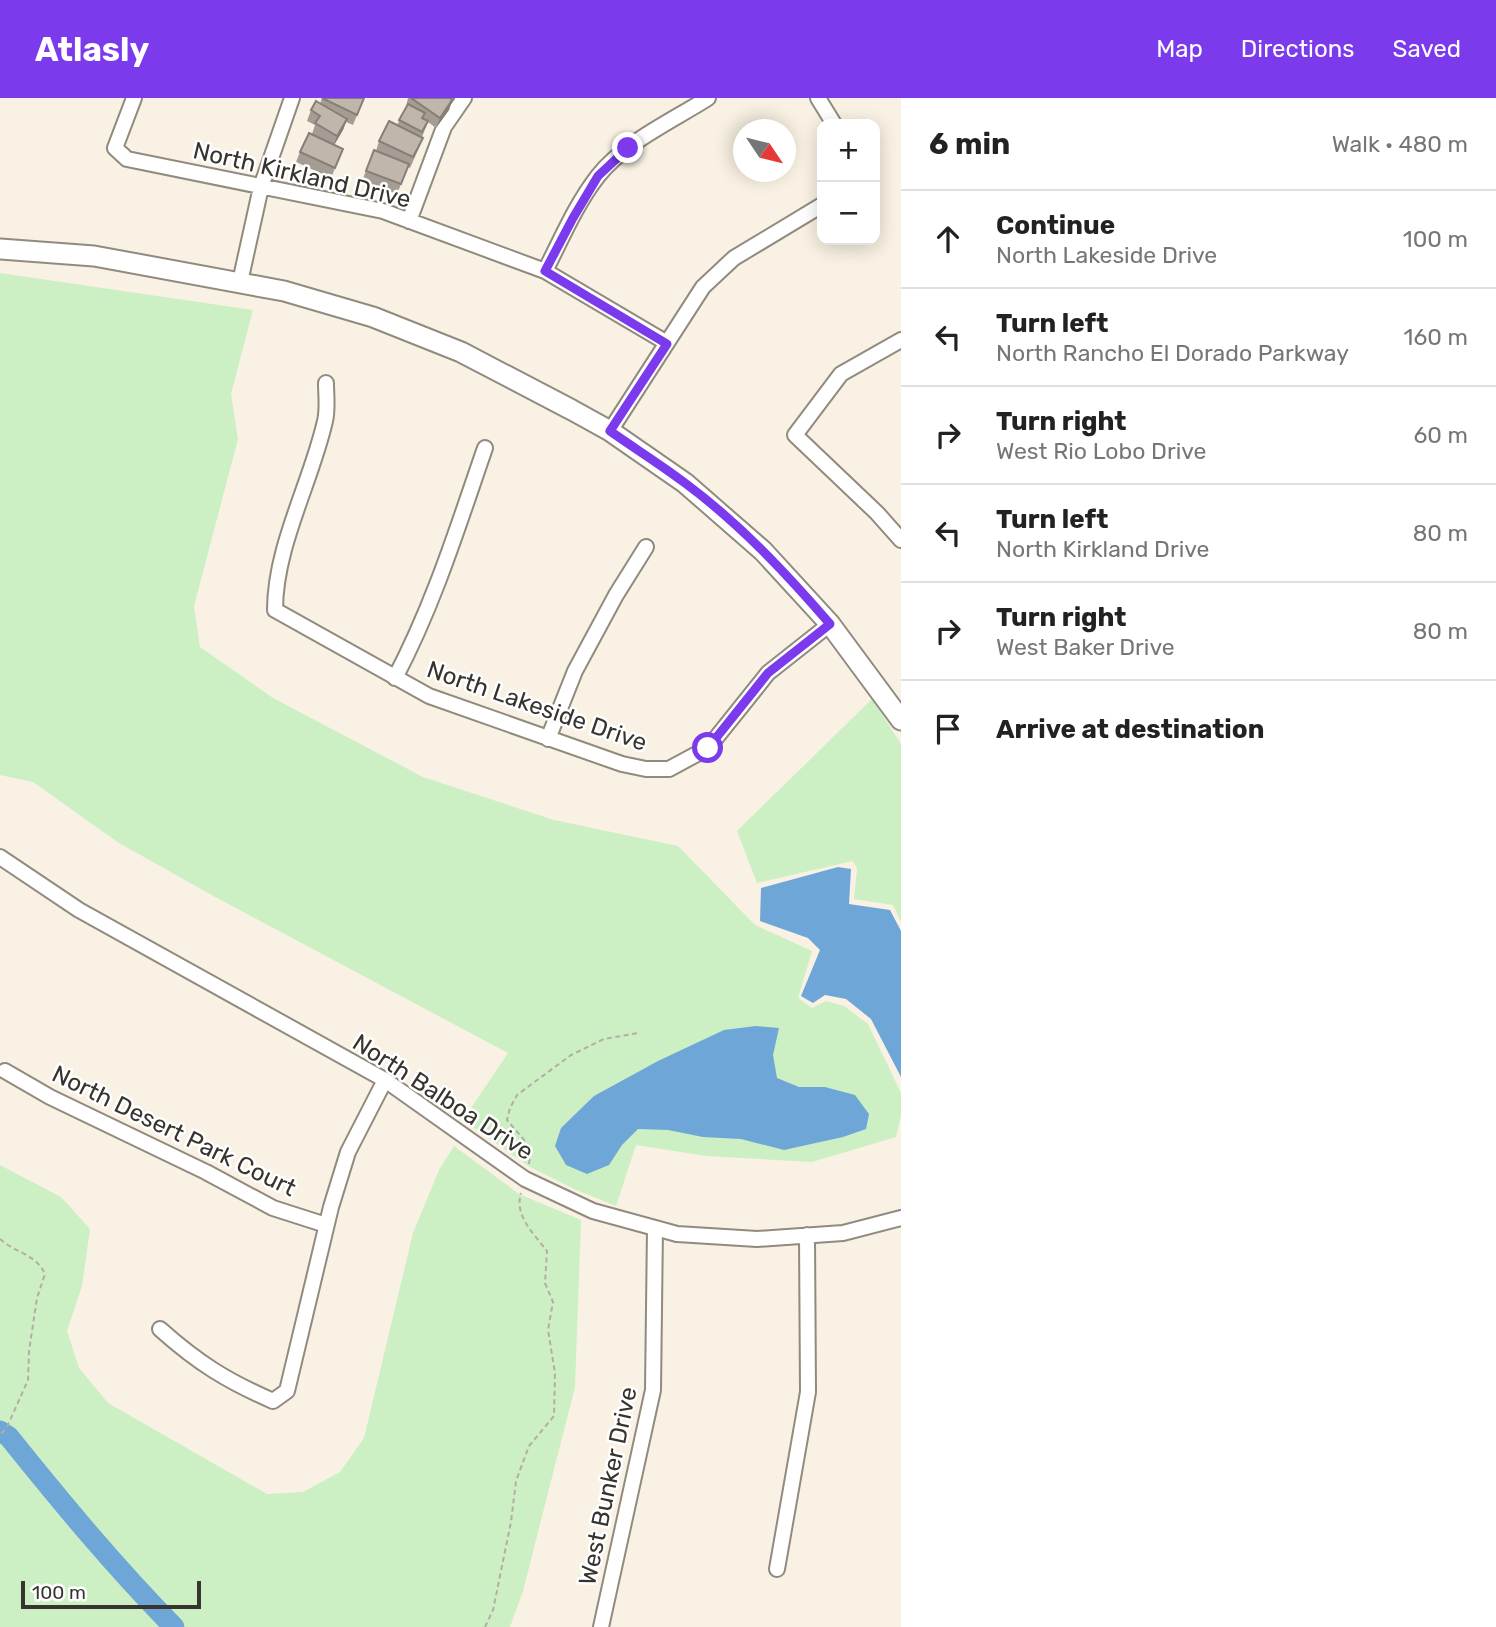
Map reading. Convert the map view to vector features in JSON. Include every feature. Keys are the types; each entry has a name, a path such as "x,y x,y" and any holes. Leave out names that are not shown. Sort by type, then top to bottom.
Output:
{"street":[{"name":"North Kirkland Drive","path":"134,98 115,148 127,159 383,211 545,271 667,344"},
{"path":"240,282 261,187 292,98"},
{"path":"409,221 444,127 464,98"},
{"path":"545,271 598,176 628,148 708,98"},
{"path":"818,98 831,119"},
{"path":"610,431 703,287 734,258 817,208"},
{"path":"0,249 94,256 284,291 373,317 461,352 610,431 685,483 763,551 830,624 901,720"},
{"path":"901,340 841,374 795,435 877,513 901,540"},
{"name":"North Lakeside Drive","path":"326,383 326,419 292,526 275,591 275,610 429,696 622,764 646,769 669,769 708,748 768,673 830,624"},
{"path":"395,678 419,632 440,579 485,448"},
{"path":"548,739 575,671 616,595 646,547"},
{"name":"North Balboa Drive","path":"0,857 79,910 385,1080 526,1179 593,1211 677,1234 757,1239 843,1233 901,1218"},
{"name":"North Desert Park Court","path":"5,1071 50,1097 206,1172 272,1208 326,1225"},
{"path":"160,1329 187,1353 232,1383 273,1401 287,1391 326,1225 348,1152 385,1080"},
{"name":"West Bunker Drive","path":"601,1627 653,1390 655,1228"},
{"path":"777,1569 808,1392 807,1235"}],"path":[{"path":"528,1169 531,1147 508,1120 510,1108 517,1095 571,1055 604,1039 638,1033"},
{"path":"485,1627 493,1610 511,1522 516,1481 529,1447 554,1416 555,1373 548,1330 553,1302 545,1283 547,1251 520,1214 518,1203 521,1192"},
{"path":"0,1239 32,1257 45,1273 37,1298 29,1351 28,1380 5,1430 0,1435"}],"green space":[{"path":"0,273 253,310 231,394 238,439 194,606 200,647 273,698 423,777 554,820 678,846 755,925 812,951 798,998 812,1008 826,1001 844,1006 868,1024 901,1093 901,1116 896,1137 812,1162 706,1156 636,1145 616,1206 528,1166 463,1120 508,1053 119,843 33,782 0,775"},
{"path":"872,699 901,744 901,922 893,905 854,899 857,869 853,861 757,883 737,831"},
{"path":"454,1146 519,1194 581,1220 575,1387 523,1591 510,1627 0,1627 0,1165 61,1197 90,1229 82,1286 67,1331 79,1368 108,1403 267,1494 303,1492 340,1472 364,1438 413,1233 439,1170"}],"water":[{"path":"838,867 851,869 849,904 890,910 901,931 901,1077 871,1019 846,999 825,995 813,1003 801,996 820,950 808,938 760,921 761,888"},
{"path":"756,1026 779,1028 773,1055 777,1078 799,1087 825,1087 855,1095 869,1114 866,1129 784,1150 741,1139 638,1129 622,1145 609,1165 587,1174 566,1165 555,1146 561,1128 594,1096 658,1061 724,1030"}],"building":[{"path":"322,98 364,98 357,115"},
{"path":"411,98 450,98 452,100 440,118"},
{"path":"316,101 347,119 337,136 315,123 320,116 311,110"},
{"path":"408,104 425,113 422,118 428,121 422,132 399,120"},
{"path":"389,121 423,138 413,157 379,141"},
{"path":"309,133 343,149 335,168 300,152"},
{"path":"374,150 409,164 401,184 366,171"}],"waterway":[{"path":"0,1431 9,1437 89,1534 174,1627"}],"route":[{"path":"628,148 598,176 545,271 667,344 610,431 685,483 763,551 830,624 768,673 708,748"}]}
